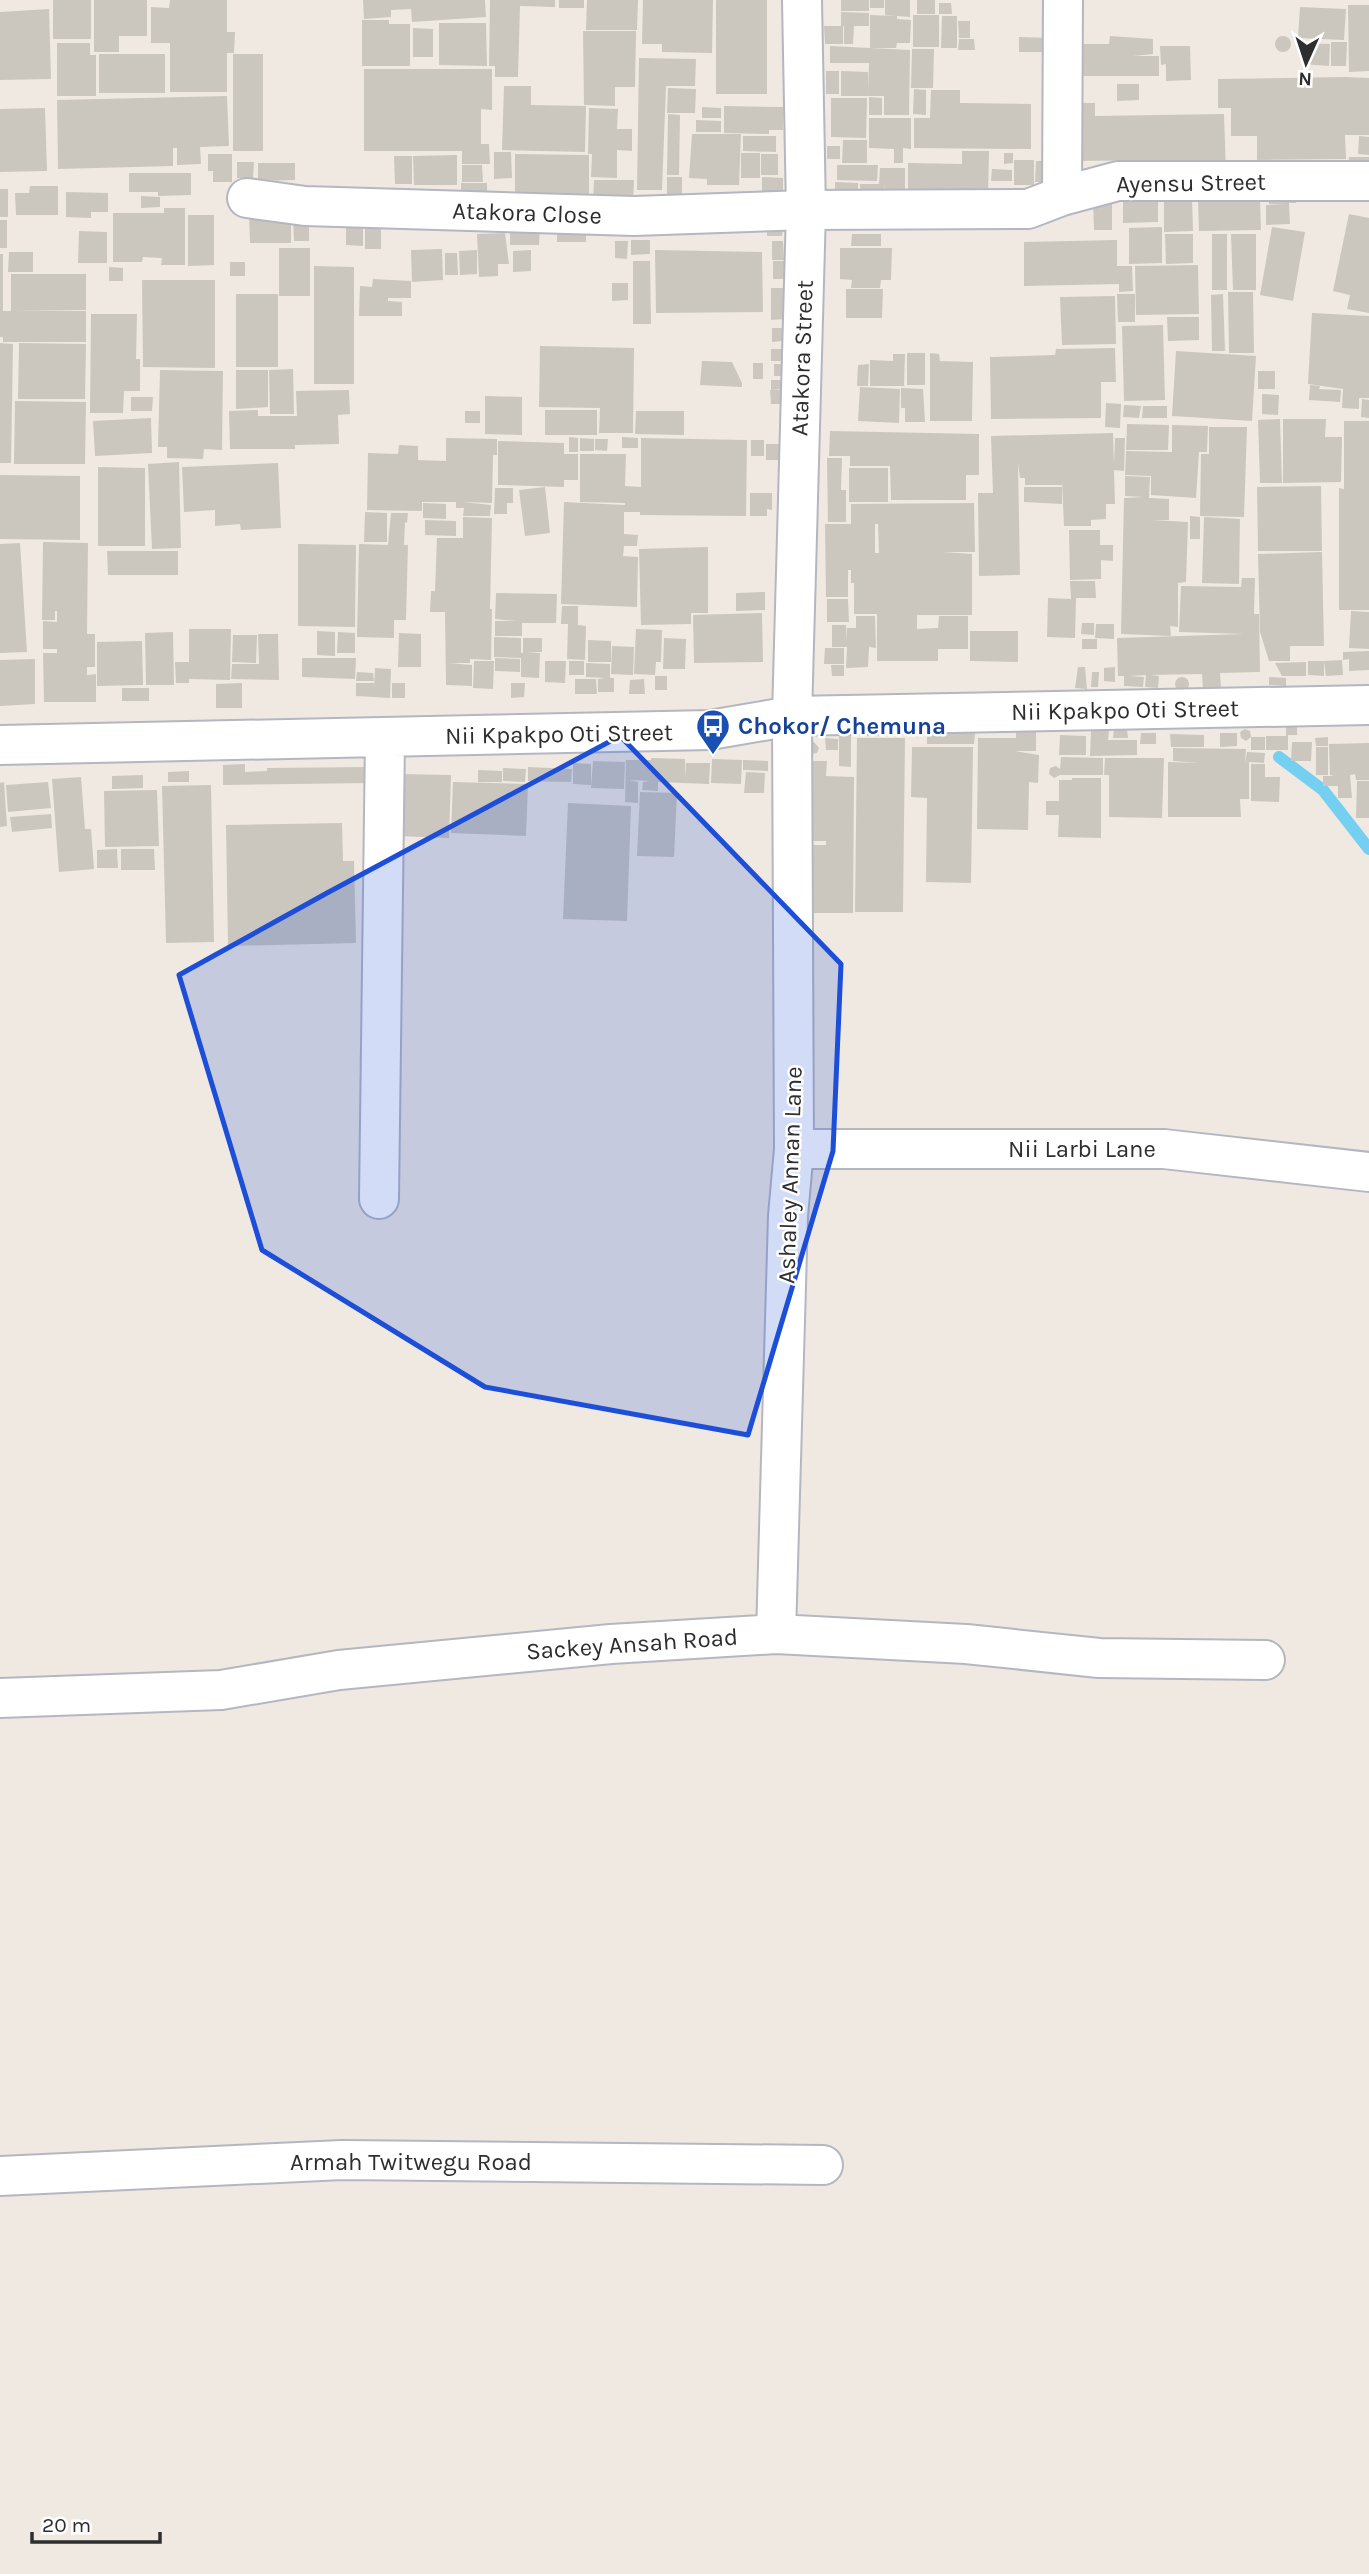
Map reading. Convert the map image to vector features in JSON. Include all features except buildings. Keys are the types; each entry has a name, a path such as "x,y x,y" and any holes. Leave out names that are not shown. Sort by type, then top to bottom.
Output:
{"street":[{"name":"Atakora Street","path":"792,716 806,210 802,0"},
{"path":"1062,196 1063,0"},
{"name":"Ayensu Street","path":"806,210 1028,209 1062,196 1118,181 1369,181"},
{"name":"Atakora Close","path":"247,198 305,206 621,216 806,210"},
{"name":"Nii Kpakpo Oti Street","path":"0,745 710,730 792,716 1369,705"},
{"name":"Ashaley Annan Lane","path":"776,1634 788,1230 794,1149 792,716"},
{"path":"379,1199 385,738"},
{"name":"Nii Larbi Lane","path":"794,1149 1164,1149 1369,1172"},
{"name":"Sackey Ansah Road","path":"0,1698 221,1690 340,1670 611,1644 776,1634 966,1644 1099,1658 1265,1660"},
{"name":"Armah Twitwegu Road","path":"0,2176 342,2160 822,2165"}],"highlighted area":[{"path":"620,736 841,964 833,1151 748,1435 485,1387 262,1250 179,975"}],"waterway":[{"path":"1279,757 1323,790 1369,849"}],"place":[{"name":"Chokor/ Chemuna","path":"713,756"}]}
